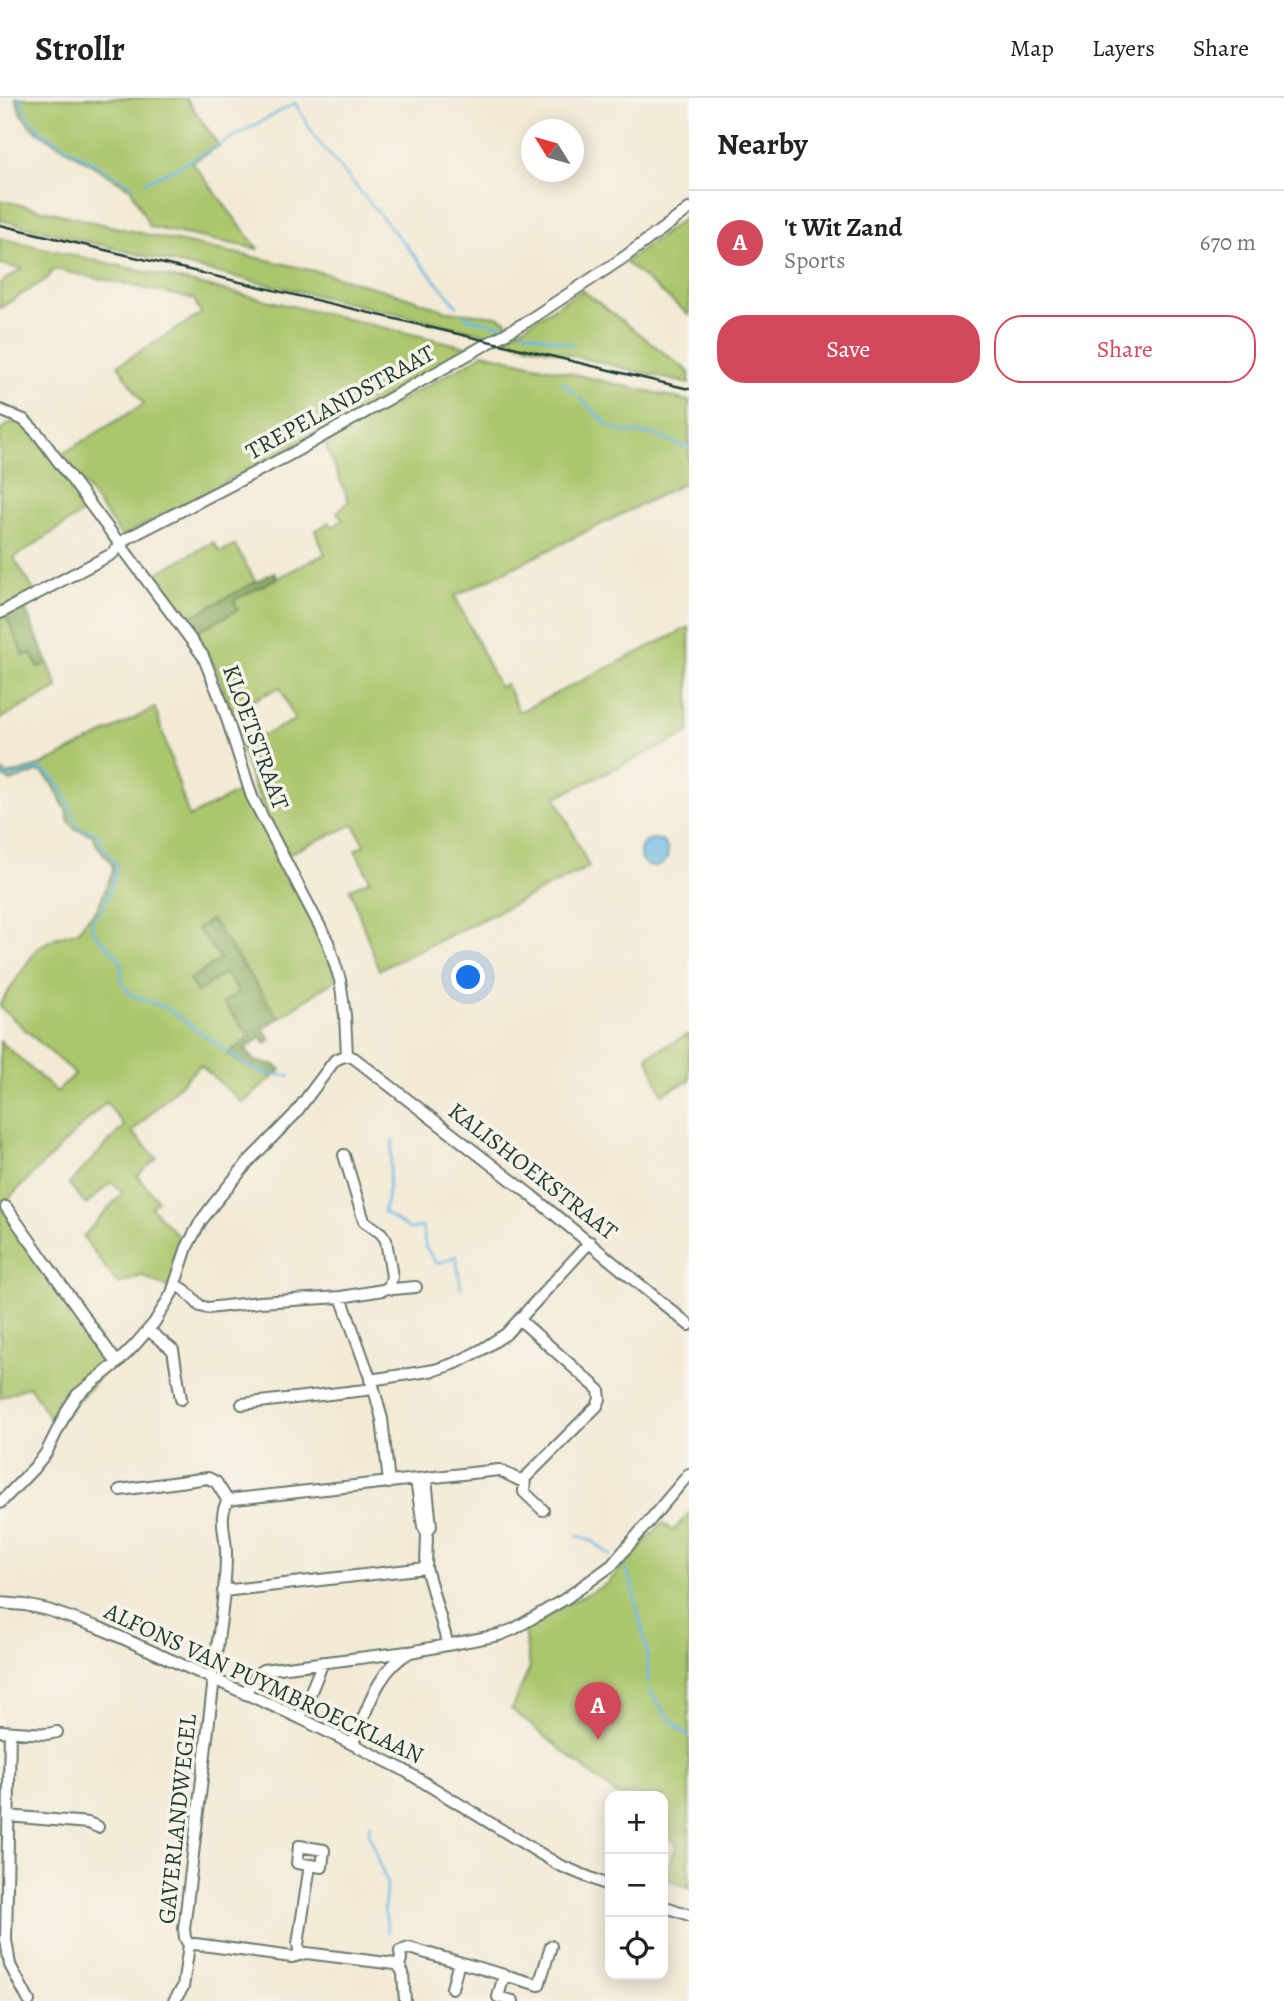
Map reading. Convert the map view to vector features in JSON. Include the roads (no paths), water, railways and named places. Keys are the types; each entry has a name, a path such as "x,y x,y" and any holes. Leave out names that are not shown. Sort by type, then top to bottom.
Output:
{"street":[{"name":"TREPELANDSTRAAT","path":"0,613 112,554 126,539 291,454 526,322 612,265 689,209"},
{"name":"KLOETSTRAAT","path":"0,410 31,426 203,656 213,677 252,797 328,942 336,963 345,1015 347,1055"},
{"name":"KALISHOEKSTRAAT","path":"347,1055 590,1242 689,1325"},
{"path":"0,1503 46,1452 78,1395 117,1363 148,1330 165,1306 187,1247 201,1221 249,1160 302,1105 335,1060 347,1055"},
{"path":"175,1285 185,1290 200,1306 208,1308 341,1297 389,1287 393,1278 386,1240 364,1221 344,1155"},
{"path":"6,1207 117,1363"},
{"path":"242,1404 372,1384 456,1363 506,1334 590,1242"},
{"path":"389,1287 416,1287"},
{"path":"341,1297 382,1419 389,1483"},
{"path":"120,1490 208,1478 216,1482 228,1502 234,1499 499,1470 519,1480 525,1478 597,1406 600,1399 599,1390 520,1320"},
{"path":"148,1330 173,1350 181,1399"},
{"path":"245,1694 253,1679 263,1670 410,1652 499,1635 514,1629 612,1565 689,1474"},
{"path":"525,1478 524,1492 542,1510"},
{"path":"421,1479 423,1526 427,1533 426,1568 448,1645"},
{"name":"GAVERLANDWEGEL","path":"174,2001 183,1987 189,1945 184,1929 223,1591 226,1555 223,1511 228,1502"},
{"path":"223,1591 426,1568"},
{"name":"ALFONS VAN PUYMBROECKLAAN","path":"0,1603 37,1607 72,1617 300,1718 402,1769 559,1865 605,1884"},
{"path":"353,1743 386,1671 410,1652"},
{"path":"371,1656 384,1662 386,1671"},
{"path":"300,1718 323,1662"},
{"path":"29,2001 10,1965 6,1940 3,1901 8,1816 5,1732 57,1732"},
{"path":"8,1816 88,1823 98,1827"},
{"path":"300,1955 299,1944 310,1865"},
{"path":"668,1908 689,1915"},
{"path":"189,1945 292,1956 306,1953 395,1964 403,1973 405,2001"},
{"path":"399,1966 400,1951 409,1948 540,1985 551,1947"},
{"path":"452,1988 459,1962"},
{"path":"504,1975 498,1997 513,2001"}],"water":[{"path":"654,839 664,843 668,853 664,863 654,867 644,863 640,853 644,843"}],"waterway":[{"path":"19,98 28,118 43,133 135,187"},
{"path":"145,182 180,166 295,103 316,139 457,306"},
{"path":"464,314 467,318 506,326"},
{"path":"523,331 572,345"},
{"path":"562,382 574,393"},
{"path":"580,398 607,424 621,431 654,435 689,448"},
{"path":"0,772 8,778 40,769 46,772 56,781 78,825 83,830 99,834 101,846 116,863 116,871 104,907 93,919 91,926 121,961 122,983 130,994 165,1007 251,1068 268,1074 290,1076"},
{"path":"393,1140 387,1200 383,1212 409,1229 422,1227 426,1248 437,1264 456,1256 461,1288"},
{"path":"575,1535 591,1540 611,1556"},
{"path":"625,1567 631,1581 647,1651 648,1683"},
{"path":"649,1689 667,1715 689,1737"},
{"path":"370,1823 369,1833 387,1884 384,1907 388,1933"}],"railway":[{"path":"0,225 689,389"}],"place":[{"name":"'t Wit Zand","path":"598,1740"}]}
